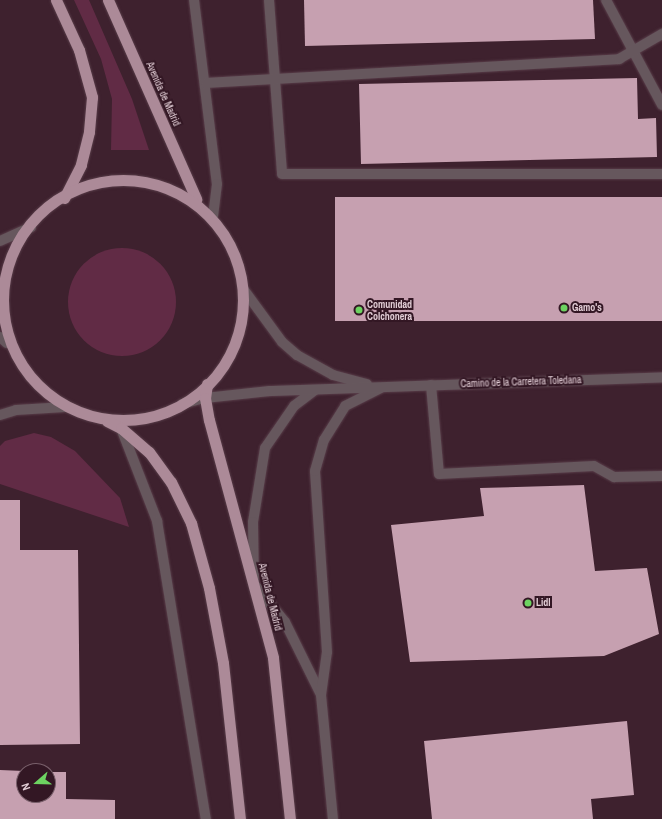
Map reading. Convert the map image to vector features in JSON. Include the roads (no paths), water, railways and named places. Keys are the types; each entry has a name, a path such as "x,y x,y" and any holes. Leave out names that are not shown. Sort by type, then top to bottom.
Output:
{"highway":[{"path":"56,0 79,50 92,97 89,132 81,165 64,198"},
{"name":"Avenida de Madrid","path":"108,0 196,199"},
{"path":"107,420 138,419 161,414 182,404 207,384 221,369 233,350 241,323 244,290 238,262 227,238 212,216 196,199 170,187 127,181 108,181 87,187 64,198 31,227 10,258 3,280 1,310 3,340 16,362 37,390 65,407 107,420 121,428 149,452 171,482 191,523 209,588 223,663 240,819"},
{"name":"Avenida de Madrid","path":"207,384 205,398 209,420 273,658 290,819"}],"street":[{"path":"194,0 206,82 217,184 212,216"},
{"path":"268,0 282,174 662,174"},
{"path":"606,0 632,52 662,104"},
{"path":"206,82 619,59 662,34"},
{"path":"0,241 31,227"},
{"name":"Camino de la Carretera Toledana","path":"244,290 282,342 297,355 333,375 381,388"},
{"name":"Camino de la Carretera Toledana","path":"182,404 205,398 270,391 662,377"},
{"path":"431,386 439,474 594,466 614,477 662,476"},
{"path":"333,819 321,695 327,652 315,471 324,440 345,406 381,388"},
{"path":"315,390 294,406 265,448 253,522 254,584 285,622 321,695"},
{"path":"0,415 23,409 65,407"},
{"path":"121,428 157,521 206,819"}],"place":[{"name":"Gamo's","path":"564,308"},
{"name":"Comunidad Colchonera","path":"359,310"},
{"name":"Lidl","path":"528,603"}]}
